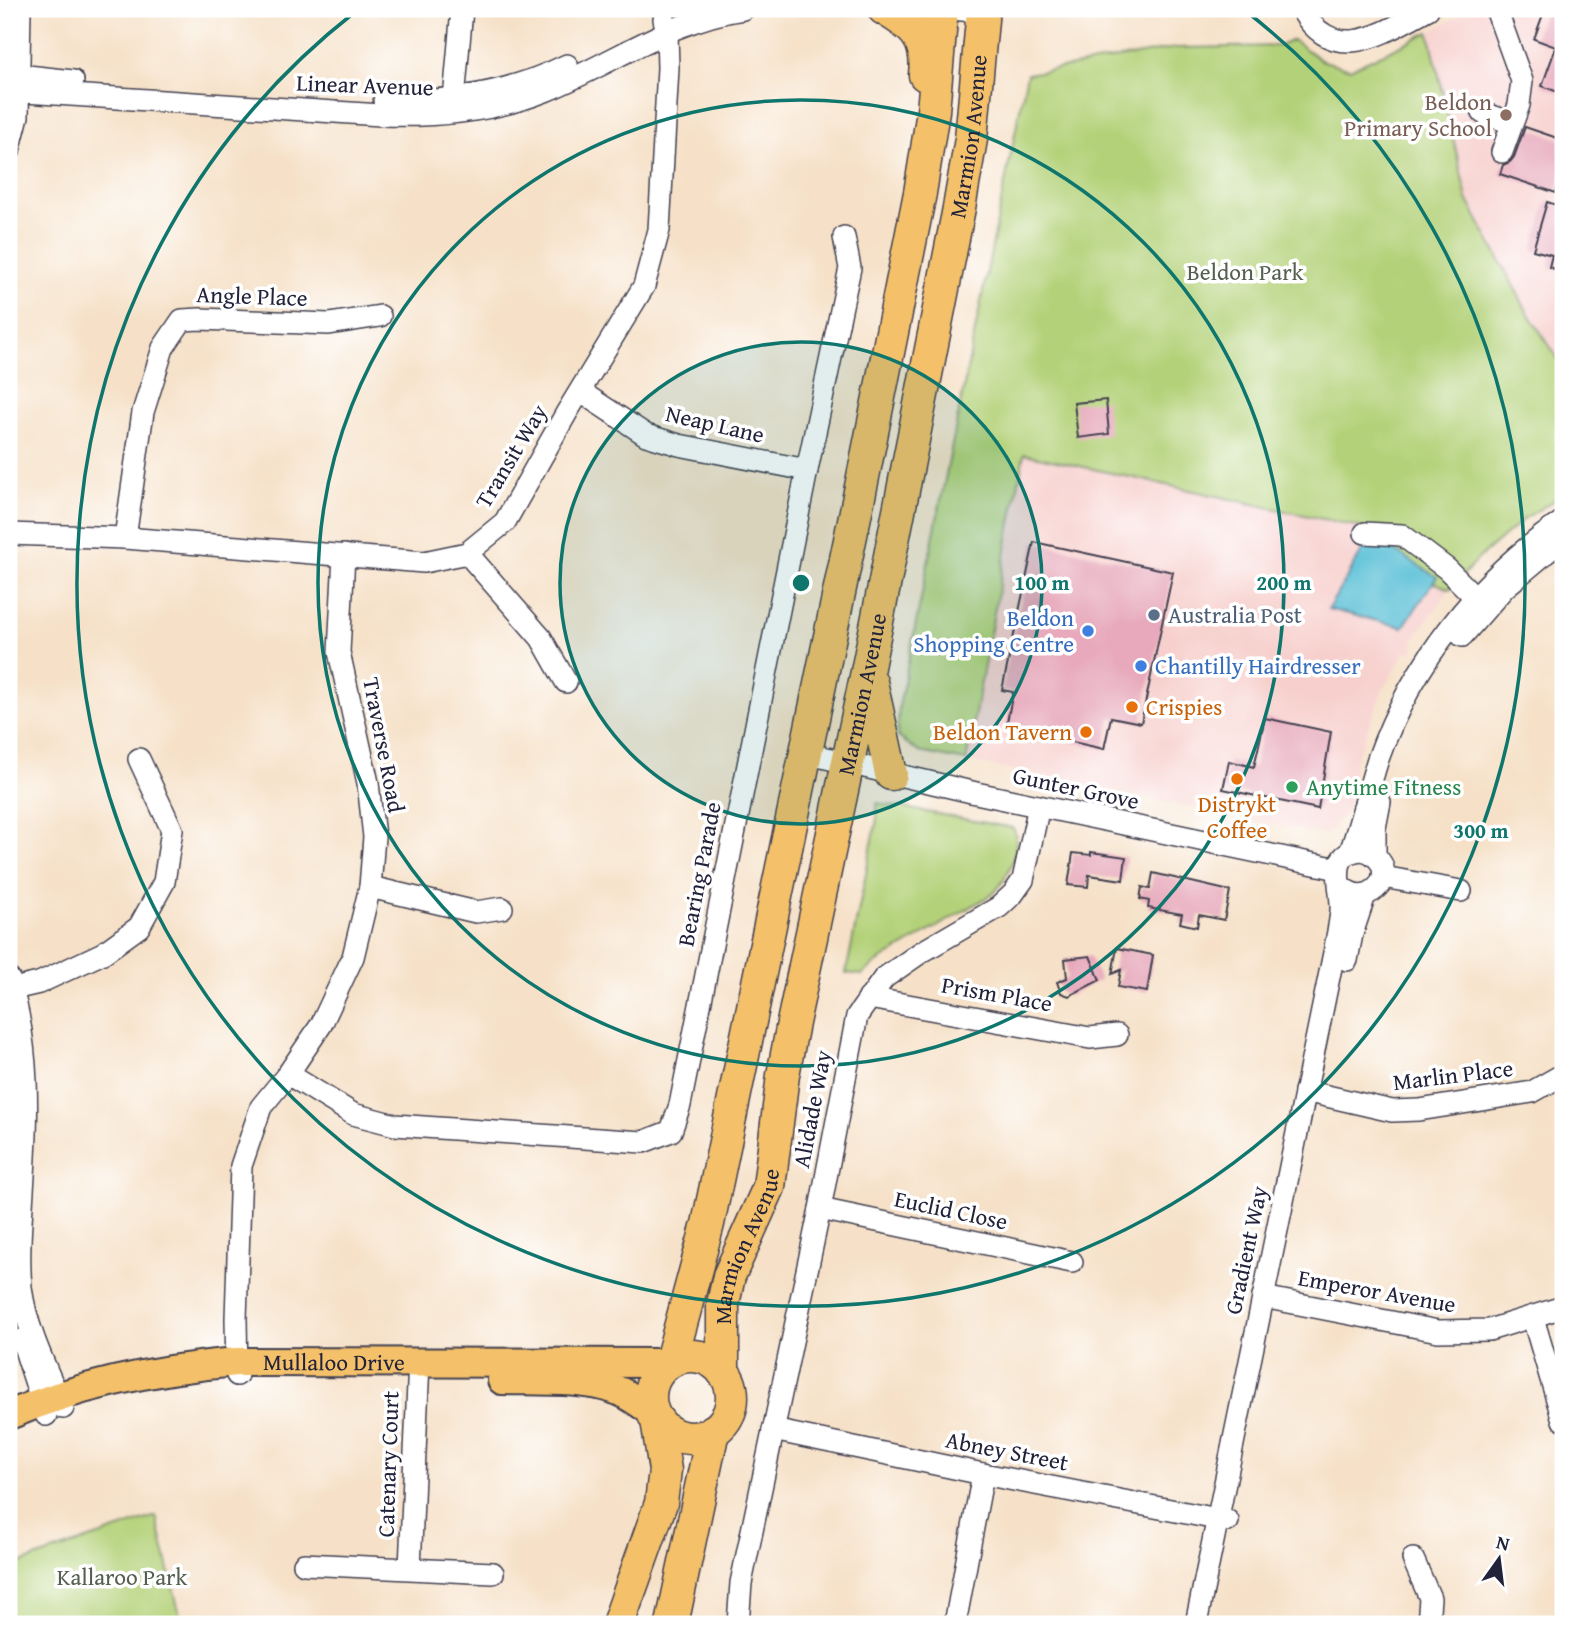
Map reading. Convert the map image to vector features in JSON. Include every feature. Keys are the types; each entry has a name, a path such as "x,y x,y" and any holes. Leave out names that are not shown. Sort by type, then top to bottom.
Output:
{"highway":[{"path":"884,9 914,28 925,49 926,69 913,180 920,193"},
{"name":"Marmion Avenue","path":"669,1362 708,1224 920,193 933,111 942,9"},
{"name":"Marmion Avenue","path":"723,1371 723,1304 729,1276 769,1187 783,1075 793,1023 868,667 971,139 983,10"},
{"path":"868,667 877,720 891,774"},
{"path":"618,1624 661,1503 665,1470 650,1402 653,1380 669,1362 689,1356 708,1360 723,1371 730,1387 731,1404 725,1419 713,1431 704,1436 683,1437 664,1428 655,1416"},
{"path":"672,1624 713,1431"}],"main road":[{"name":"Mullaloo Drive","path":"9,1415 236,1368 293,1373 669,1362"},
{"name":"Mullaloo Drive","path":"418,1369 593,1385 617,1390 655,1416"},
{"name":"Mullaloo Drive","path":"9,1431 52,1405"}],"street":[{"path":"9,151 18,116 14,83 20,9"},
{"path":"454,105 462,9"},
{"name":"Linear Avenue","path":"14,83 426,101 494,107 546,90 666,26 688,9"},
{"name":"Linear Avenue","path":"666,26 743,9"},
{"path":"952,9 983,10"},
{"path":"1301,9 1311,25 1328,36 1349,42 1372,39 1428,9"},
{"path":"1496,9 1522,81 1522,92 1502,152"},
{"name":"Transit Way","path":"9,534 124,538 424,562 467,553 505,522 644,286 659,230 666,26"},
{"path":"1483,113 1512,123"},
{"name":"Bearing Parade","path":"288,1074 353,1114 395,1125 643,1142 671,1130 683,1092 850,268 844,237"},
{"name":"Angle Place","path":"124,538 143,412 163,348 182,320 329,324 380,316"},
{"name":"Neap Lane","path":"582,392 646,435 680,445 807,470"},
{"name":"Gradient Way","path":"1196,1624 1224,1520 1312,1093 1341,909 1343,869 1362,822 1379,758 1389,733 1428,660 1475,597 1520,554 1563,520"},
{"path":"1365,533 1402,535 1447,569 1475,597"},
{"path":"1376,856 1363,850 1343,869 1350,893 1365,895 1377,889 1382,877 1382,868 1376,856 1375,828 1379,803 1402,737 1424,691 1465,632 1489,605 1539,556 1563,538"},
{"path":"467,553 541,638 566,682"},
{"name":"Traverse Road","path":"236,1368 241,1166 261,1107 288,1074 321,1025 353,957 370,887 373,837 368,783 339,652 344,555"},
{"name":"Gunter Grove","path":"805,754 1343,869"},
{"path":"52,1405 22,1290 15,1219 28,1106 27,1072 10,986 39,983 93,958 139,928 164,882 172,830 139,759"},
{"name":"Alidade Way","path":"738,1624 741,1583 820,1209 856,1016 884,978 920,953 999,907 1013,894 1023,880 1039,806"},
{"path":"1382,877 1461,891"},
{"path":"370,887 476,912 502,908"},
{"name":"Gradient Way","path":"1312,1093 1352,934 1365,895"},
{"name":"Prism Place","path":"869,998 1090,1038 1117,1035"},
{"path":"9,1042 13,1103 9,1186"},
{"name":"Marlin Place","path":"1312,1093 1392,1111 1419,1110 1532,1092 1562,1075"},
{"name":"Euclid Close","path":"820,1209 1072,1262"},
{"path":"9,1296 52,1405"},
{"name":"Emperor Avenue","path":"1270,1299 1405,1327 1438,1331 1489,1330 1563,1307"},
{"path":"1533,1318 1563,1420"},
{"name":"Catenary Court","path":"410,1568 418,1369"},
{"name":"Abney Street","path":"773,1430 1224,1520"},
{"path":"955,1624 983,1474"},
{"name":"Gradient Way","path":"1210,1624 1224,1520"},
{"path":"1413,1559 1430,1598 1428,1624"},
{"name":"Catenary Court","path":"304,1564 493,1573"}],"shaded area":[{"name":"Beldon Primary School","path":"1472,9 1563,9 1563,366 1528,313 1467,199 1429,32"},
{"name":"Beldon Shopping Centre","path":"1024,454 1364,528 1450,589 1413,640 1413,652 1406,651 1383,689 1355,762 1347,810 1326,835 966,761"}],"green space":[{"name":"Beldon Park","path":"1429,32 1467,199 1528,313 1563,366 1563,495 1525,518 1479,558 1450,589 1416,575 1364,528 1024,454 966,761 919,752 897,736 899,707 1027,74 1175,48 1280,46 1293,40 1321,60 1350,69"},
{"path":"877,803 1013,828 1016,835 1015,853 1004,879 994,893 876,963 862,975 846,973 877,819"},
{"name":"Kallaroo Park","path":"156,1516 182,1624 9,1624 9,1567"}],"water":[{"path":"1371,536 1437,577 1403,627 1328,609"}],"building":[{"path":"1545,9 1563,15 1563,94 1542,86 1556,47 1534,39"},
{"path":"1525,127 1563,140 1563,172 1556,193 1500,174 1503,165 1514,157"},
{"path":"1547,202 1563,207 1563,272 1549,267 1552,255 1533,250"},
{"path":"1106,400 1109,434 1078,438 1074,403"},
{"name":"Beldon Shopping Centre","path":"1034,542 1173,572 1141,723 1111,717 1104,749 1006,727 1013,692 1002,690"},
{"path":"1265,718 1331,732 1318,809 1223,789 1229,761 1254,767"},
{"path":"1091,852 1126,857 1123,880 1089,875 1088,887 1068,885 1073,853 1091,855"},
{"path":"1153,873 1230,891 1224,920 1199,915 1197,927 1180,923 1182,914 1148,908 1149,901 1140,899 1142,887 1150,889"},
{"path":"1117,948 1153,955 1147,992 1118,987 1121,970 1112,974"},
{"path":"1090,956 1100,980 1069,996 1061,993 1057,982 1067,978 1065,959"}],"place":[{"name":"Beldon Primary School","path":"1506,115"},
{"name":"Australia Post","path":"1154,615"},
{"name":"Beldon Shopping Centre","path":"1088,631"},
{"name":"Chantilly Hairdresser","path":"1141,666"},
{"name":"Crispies","path":"1132,707"},
{"name":"Beldon Tavern","path":"1086,732"},
{"name":"Distrykt Coffee","path":"1237,779"},
{"name":"Anytime Fitness","path":"1292,787"}]}
